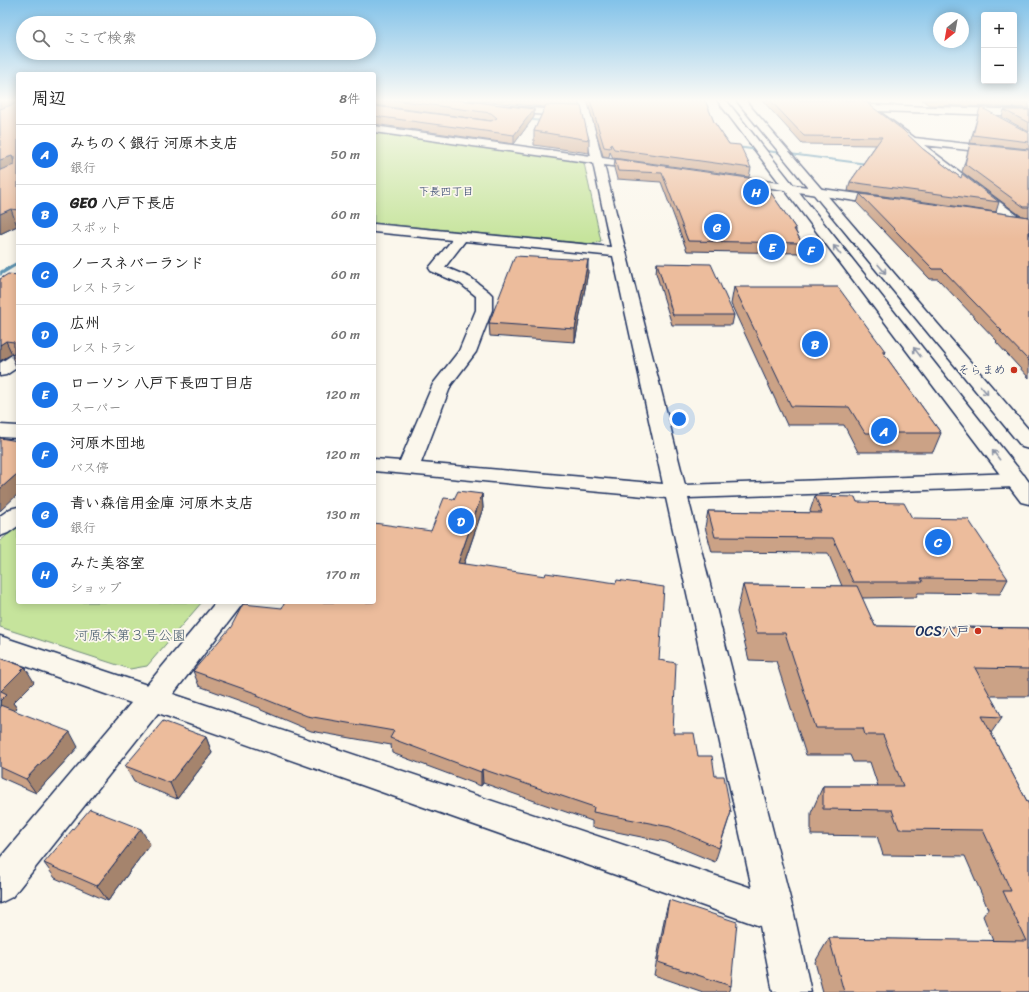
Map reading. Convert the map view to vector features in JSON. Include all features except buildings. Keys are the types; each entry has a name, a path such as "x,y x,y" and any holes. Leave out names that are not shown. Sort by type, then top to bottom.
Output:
{"street":[{"path":"499,146 652,168"},
{"path":"594,146 776,914 792,992"},
{"path":"757,146 1025,485"},
{"path":"778,146 1029,443"},
{"path":"921,146 1023,221 1029,230"},
{"path":"965,146 1029,154"},
{"path":"722,178 900,204"},
{"path":"993,216 1023,221"},
{"path":"376,228 619,252"},
{"path":"408,468 442,384 467,352 484,310 484,295 466,281 436,268 462,236"},
{"path":"0,371 16,360"},
{"path":"0,431 16,432"},
{"path":"376,465 676,492 1025,485"},
{"path":"0,528 16,516"},
{"path":"0,885 229,604"},
{"path":"0,646 776,914"}],"green space":[{"path":"376,146 477,146 584,163 601,241 593,244 376,223"},
{"name":"河原木第３号公園","path":"16,528 16,604 200,604 147,666 130,669 0,627 0,541"}],"waterway":[{"path":"731,146 875,165"},
{"path":"0,274 16,264"}],"place":[{"name":"みた美容室","path":"756,192"},
{"name":"青い森信用金庫 河原木支店","path":"717,227"},
{"name":"ローソン 八戸下長四丁目店","path":"772,247"},
{"name":"河原木団地","path":"811,250"},
{"name":"GEO 八戸下長店","path":"815,344"},
{"name":"そらまめ","path":"1014,370"},
{"name":"みちのく銀行 河原木支店","path":"884,431"},
{"name":"広州","path":"461,521"},
{"name":"ノースネバーランド","path":"938,542"},
{"name":"OCS八戸","path":"978,631"}],"district":[{"name":"下長四丁目","path":"446,191"}]}
